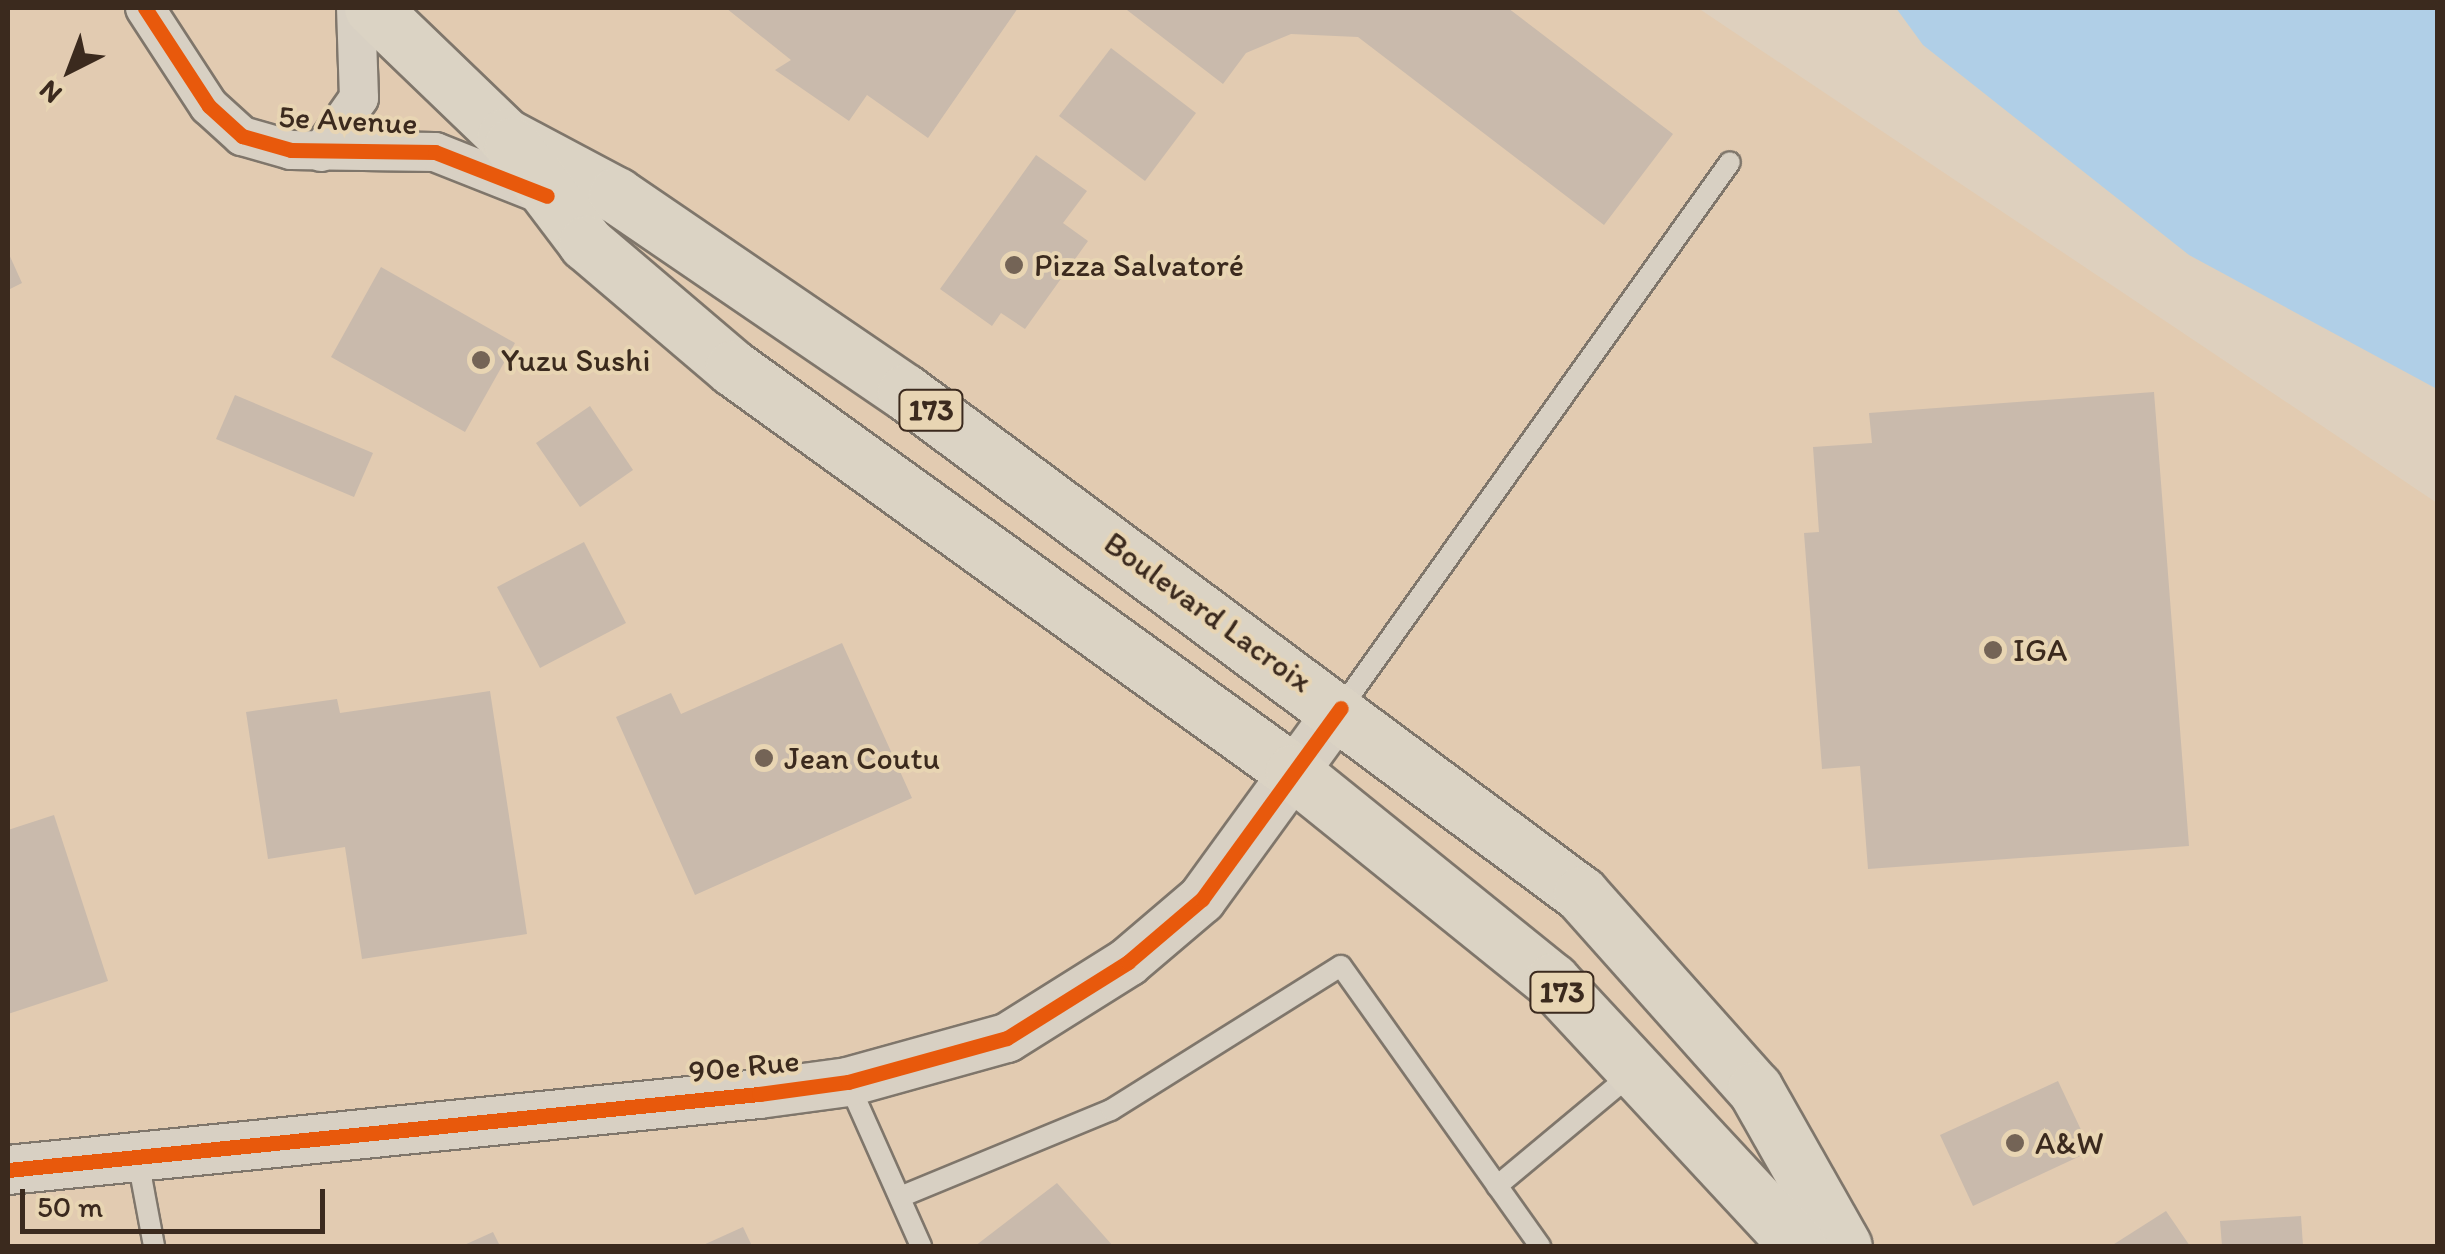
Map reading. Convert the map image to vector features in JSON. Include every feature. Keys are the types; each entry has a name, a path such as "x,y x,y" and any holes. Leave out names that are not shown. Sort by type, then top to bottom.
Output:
{"main road":[{"name":"Boulevard Lacroix","path":"372,8 505,136 586,244 733,368 1293,772 1552,981 1638,1068 1830,1245"},
{"name":"Boulevard Lacroix","path":"505,136 616,195 797,317 1342,708 1582,894 1756,1088 1830,1245"}],"street":[{"name":"5e Avenue","path":"145,8 209,106 242,136 321,152 435,152 547,196"},
{"name":"5e Avenue","path":"321,152 359,98 356,8"},
{"name":"90e Rue","path":"8,1170 137,1153 848,1082 1007,1038 1128,962 1202,899 1342,708"}],"lane":[{"path":"1342,708 1730,162"},
{"path":"900,1197 1112,1110 1340,966 1540,1246"},
{"path":"1497,1186 1638,1068"},
{"path":"848,1082 921,1246"},
{"path":"137,1153 154,1246"}],"shaded area":[{"path":"8,8 1698,8 2437,503 2437,1246 8,1246"}],"water":[{"path":"1896,8 2437,8 2437,389 2189,255 1923,45"}],"building":[{"path":"726,8 1018,8 928,138 867,95 849,121 775,70 791,60"},
{"path":"1508,8 1673,134 1604,225 1358,37 1291,34 1246,53 1223,84 1127,10"},
{"path":"1111,48 1196,113 1145,181 1059,116"},
{"name":"Pizza Salvatoré","path":"1036,155 1087,191 1063,223 1088,241 1025,329 1001,313 992,326 940,289"},
{"path":"8,252 22,283 8,290"},
{"path":"381,267 515,343 465,432 331,357"},
{"name":"IGA","path":"2154,392 2189,846 1868,869 1860,766 1822,769 1804,533 1819,532 1813,447 1872,443 1869,413"},
{"path":"235,395 373,453 354,497 216,439"},
{"path":"590,406 633,470 580,507 536,443"},
{"path":"584,542 626,623 540,668 497,587"},
{"name":"Jean Coutu","path":"842,643 912,798 695,895 616,717 671,693 681,714"},
{"path":"490,691 527,934 362,959 345,847 268,859 246,712 337,699 340,713"},
{"path":"54,815 108,981 8,1014 8,830"},
{"name":"A&W","path":"2058,1081 2091,1151 1973,1206 1940,1135"},
{"path":"1057,1183 1113,1246 975,1246"},
{"path":"2166,1211 2190,1246 2111,1246"},
{"path":"2301,1216 2303,1246 2222,1246 2220,1221"},
{"path":"743,1227 752,1246 701,1246"},
{"path":"493,1232 500,1246 462,1246"}],"cycle path":[{"path":"145,8 209,106 242,136 291,150 435,152 547,196"},
{"path":"8,1170 759,1094 848,1082 1007,1038 1128,962 1202,899 1341,708"}],"place":[{"name":"Pizza Salvatoré","path":"1014,265"},
{"name":"Yuzu Sushi","path":"481,360"},
{"name":"IGA","path":"1993,650"},
{"name":"Jean Coutu","path":"764,758"},
{"name":"A&W","path":"2015,1143"}]}
